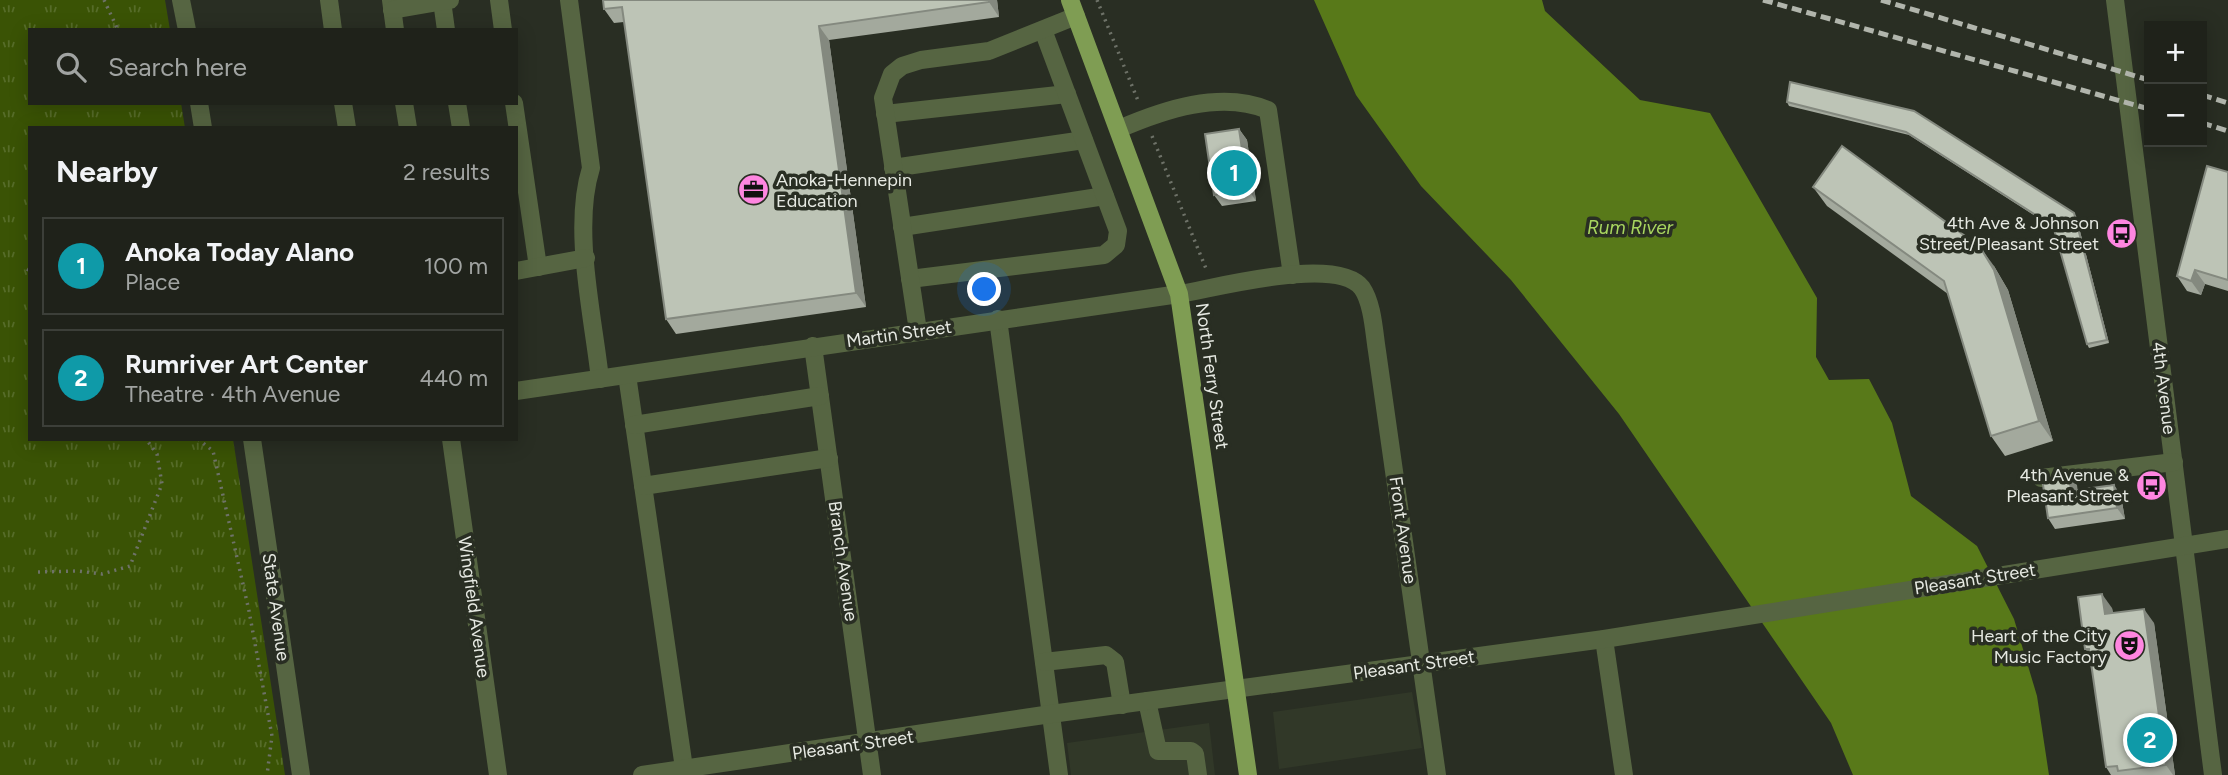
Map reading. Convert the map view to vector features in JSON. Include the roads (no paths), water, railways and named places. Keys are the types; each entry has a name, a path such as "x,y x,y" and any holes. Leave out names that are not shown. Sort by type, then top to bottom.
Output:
{"main road":[{"name":"North Ferry Street","path":"1073,8 1179,294 1248,775"}],"street":[{"path":"181,0 187,28"},
{"path":"329,0 333,28"},
{"path":"499,0 503,28"},
{"path":"569,0 591,168 584,189 582,219 600,379"},
{"name":"4th Avenue","path":"2115,0 2213,775"},
{"path":"395,28 391,5 446,1 446,28"},
{"path":"918,331 885,114 883,97 887,83 902,66 921,60 989,51 1043,30 1073,8"},
{"path":"910,279 1104,255 1116,245 1118,231 1043,30"},
{"path":"885,114 1067,94"},
{"path":"1119,129 1169,109 1222,103 1252,103 1268,110 1292,275"},
{"path":"199,105 203,126"},
{"path":"343,105 347,126"},
{"path":"404,105 408,126"},
{"path":"457,105 461,126"},
{"path":"514,105 517,126"},
{"path":"518,130 538,267"},
{"path":"893,168 1084,140"},
{"path":"902,227 1105,196"},
{"path":"518,271 586,258"},
{"name":"Martin Street","path":"518,391 1292,275 1320,273 1345,276 1361,287"},
{"name":"Front Avenue","path":"1361,287 1367,299 1377,351 1437,775"},
{"path":"998,319 1059,775"},
{"name":"Branch Avenue","path":"813,346 872,775"},
{"path":"627,375 684,772"},
{"path":"634,425 820,396"},
{"name":"State Avenue","path":"252,441 301,775"},
{"name":"Wingfield Avenue","path":"451,441 498,775"},
{"path":"643,486 829,458"},
{"path":"2041,478 2174,462"},
{"name":"Pleasant Street","path":"642,775 684,772 1147,701 1739,619 2008,572 2228,538"},
{"path":"1604,639 1624,775"},
{"path":"1044,663 1106,655 1111,657 1115,662 1122,705"},
{"path":"1147,701 1158,751 1191,751 1195,754 1198,775"}],"water":[{"name":"Rum River","path":"1314,0 1542,0 1545,11 1640,100 1710,113 1817,298 1816,357 1829,380 1869,379 1892,423 1911,496 1977,546 2014,619 2037,696 2049,775 1853,775 1831,723 1619,414 1511,280 1421,186 1356,95"}],"railway":[{"path":"1763,0 2144,108"},
{"path":"1881,0 2144,79"},
{"path":"2207,97 2228,103"},
{"path":"2207,125 2228,131"}],"place":[{"name":"Anoka Today Alano","path":"1234,173"},
{"name":"Anoka-Hennepin Education","path":"753,190"},
{"name":"4th Ave & Johnson Street/Pleasant Street","path":"2122,233"},
{"name":"4th Avenue & Pleasant Street","path":"2152,485"},
{"name":"Heart of the City Music Factory","path":"2130,646"},
{"name":"Rumriver Art Center","path":"2150,740"}]}
